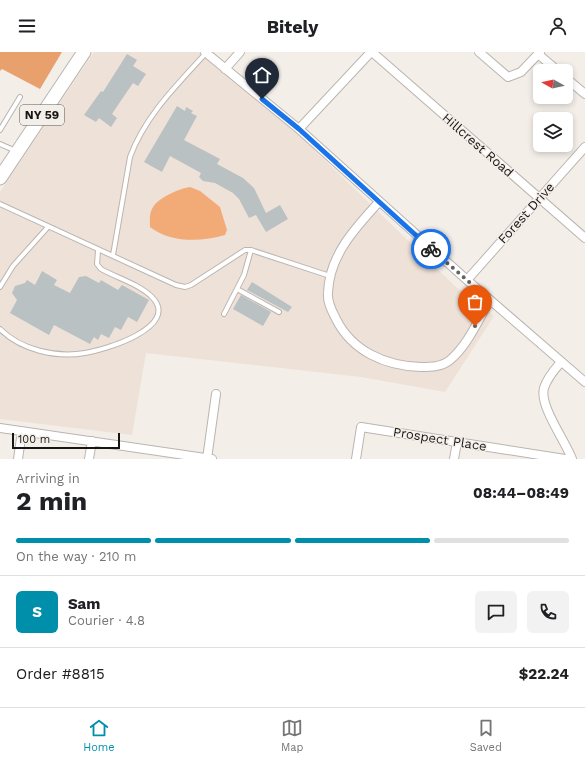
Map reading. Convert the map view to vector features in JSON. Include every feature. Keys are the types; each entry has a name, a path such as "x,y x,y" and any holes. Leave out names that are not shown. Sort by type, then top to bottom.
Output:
{"main road":[{"name":"NY 59","path":"0,178 84,52"}],"street":[{"path":"205,52 299,129 466,280 585,382"},
{"path":"225,69 240,52"},
{"path":"299,129 372,52"},
{"name":"Hillcrest Road","path":"372,52 585,238"},
{"path":"479,52 508,77 521,72 539,53 551,64"},
{"path":"573,84 585,94"},
{"name":"Forest Drive","path":"466,280 585,147"},
{"path":"378,202 348,238 339,254 330,276 328,294 331,310 341,329 352,343 369,355 388,362 408,366 434,367 449,362 462,348 490,300"},
{"path":"561,362 544,388 544,400 550,416 564,439 572,459"},
{"path":"0,428 92,440 209,459 216,394"},
{"name":"Prospect Place","path":"356,459 361,427 565,459"},
{"path":"18,459 22,431"},
{"path":"89,459 92,440"},
{"path":"454,459 457,442"}],"lane":[{"path":"113,256 128,169 135,144 160,105 205,52"},
{"path":"0,130 20,97"},
{"path":"0,144 18,152"},
{"path":"0,204 176,285 185,287 191,285 245,250 251,250 330,276"},
{"path":"0,287 13,266 48,227"},
{"path":"0,329 7,336 22,345 45,352 85,353 138,335 152,326 158,316 157,307 153,298 138,287 101,269 97,264 98,250"},
{"path":"224,314 244,275 251,250"},
{"path":"237,290 279,312"}],"shaded area":[{"path":"0,52 62,52 40,89 2,69 0,71"},
{"path":"94,52 209,52 237,75 456,287 494,316 445,392 361,377 146,353 132,435 0,419 0,192"},
{"path":"190,187 200,191 220,207 227,230 225,235 206,239 186,240 167,236 150,227 150,214 158,201 168,195"}],"building":[{"path":"127,54 137,60 133,66 146,74 138,86 133,83 112,114 117,118 111,127 99,118 96,122 84,115 101,91 103,92"},
{"path":"177,106 185,111 186,107 193,111 191,113 197,116 184,140 220,159 217,164 243,178 254,188 266,213 280,205 288,219 266,232 256,215 249,218 239,199 233,193 215,183 203,181 199,177 201,173 170,156 162,172 144,162"},
{"path":"42,271 57,280 54,285 70,293 79,277 86,276 99,283 101,280 118,290 122,285 149,300 137,322 128,317 121,330 115,327 109,338 101,334 98,340 94,337 90,344 54,325 49,335 10,313 17,300 12,293 15,286 25,283 27,280 35,285"},
{"path":"252,282 292,307 288,312 247,290"},
{"path":"241,295 271,312 263,326 233,309"}],"way so far":[{"path":"431,249 490,300 475,326"}],"route":[{"path":"262,99 299,129 431,249"}]}
